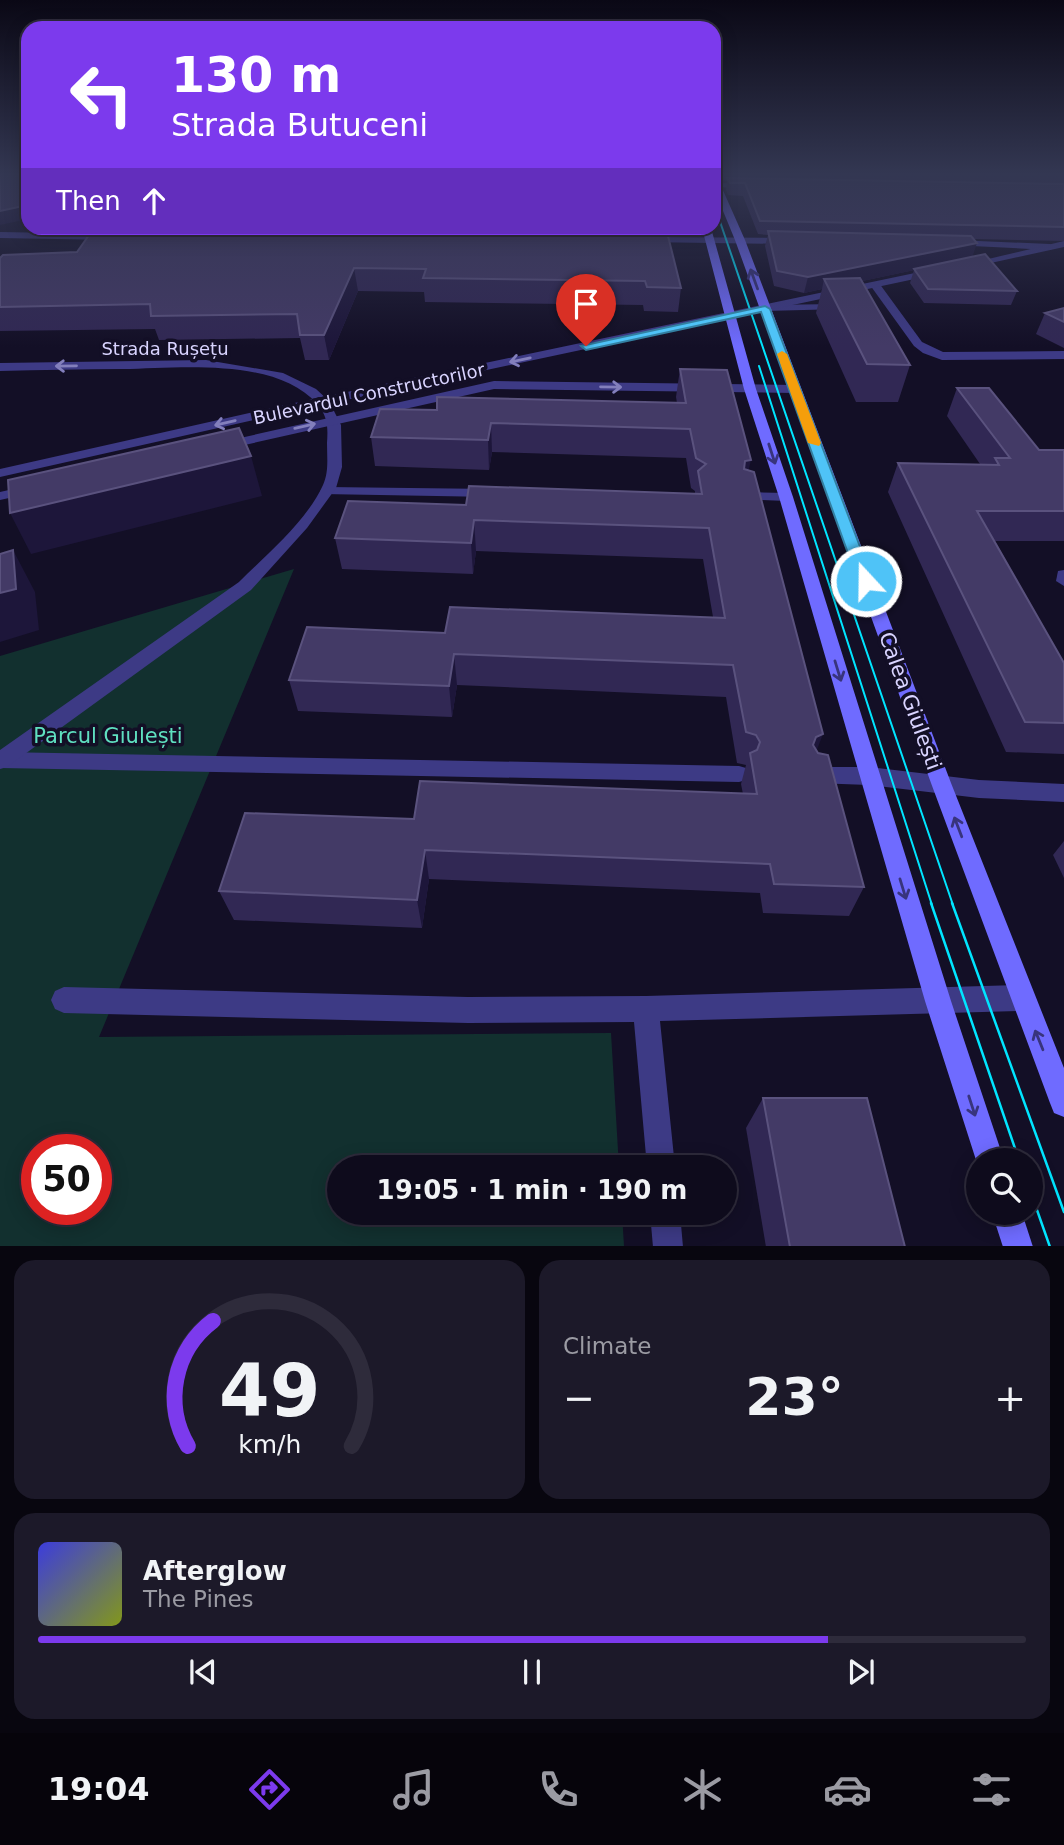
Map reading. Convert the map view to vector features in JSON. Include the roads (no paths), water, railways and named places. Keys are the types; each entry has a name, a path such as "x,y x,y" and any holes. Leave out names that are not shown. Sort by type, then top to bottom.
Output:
{"main road":[{"name":"Calea Giulești","path":"736,230 941,783 1064,1103"},
{"path":"708,235 750,389 786,497 938,1001 986,1148"},
{"path":"1011,1225 1018,1246"}],"street":[{"path":"14,236 21,234"},
{"path":"0,235 122,237"},
{"path":"641,240 802,241"},
{"path":"948,243 1050,247"},
{"path":"953,268 1064,244"},
{"path":"765,309 940,271"},
{"path":"875,285 886,307 927,351 942,356 1064,355"},
{"path":"765,309 856,307"},
{"name":"Bulevardul Constructorilor","path":"0,473 322,401 765,309"},
{"name":"Strada Rușețu","path":"0,367 206,364 237,367 286,378 322,401"},
{"path":"479,369 494,385"},
{"name":"Bulevardul Constructorilor","path":"209,449 494,385 794,389"},
{"path":"1,760 245,586 271,560 327,491 335,474 334,420 322,401"},
{"path":"0,496 52,484"},
{"path":"327,491 503,493"},
{"path":"746,496 786,497"},
{"path":"1064,575 1064,581"},
{"path":"1,760 739,774"},
{"path":"814,775 869,776 979,789 1064,793"},
{"path":"64,1000 468,1010 646,1009 1022,998"},
{"path":"646,1009 660,1155"},
{"path":"666,1225 668,1246"}],"tram line":[{"path":"723,230 953,905"},
{"path":"759,366 932,905"},
{"path":"931,903 1015,1148"},
{"path":"952,903 1064,1212"},
{"path":"1042,1225 1050,1246"}],"park label":[{"name":"Parcul Giulești","path":"108,736"}]}
